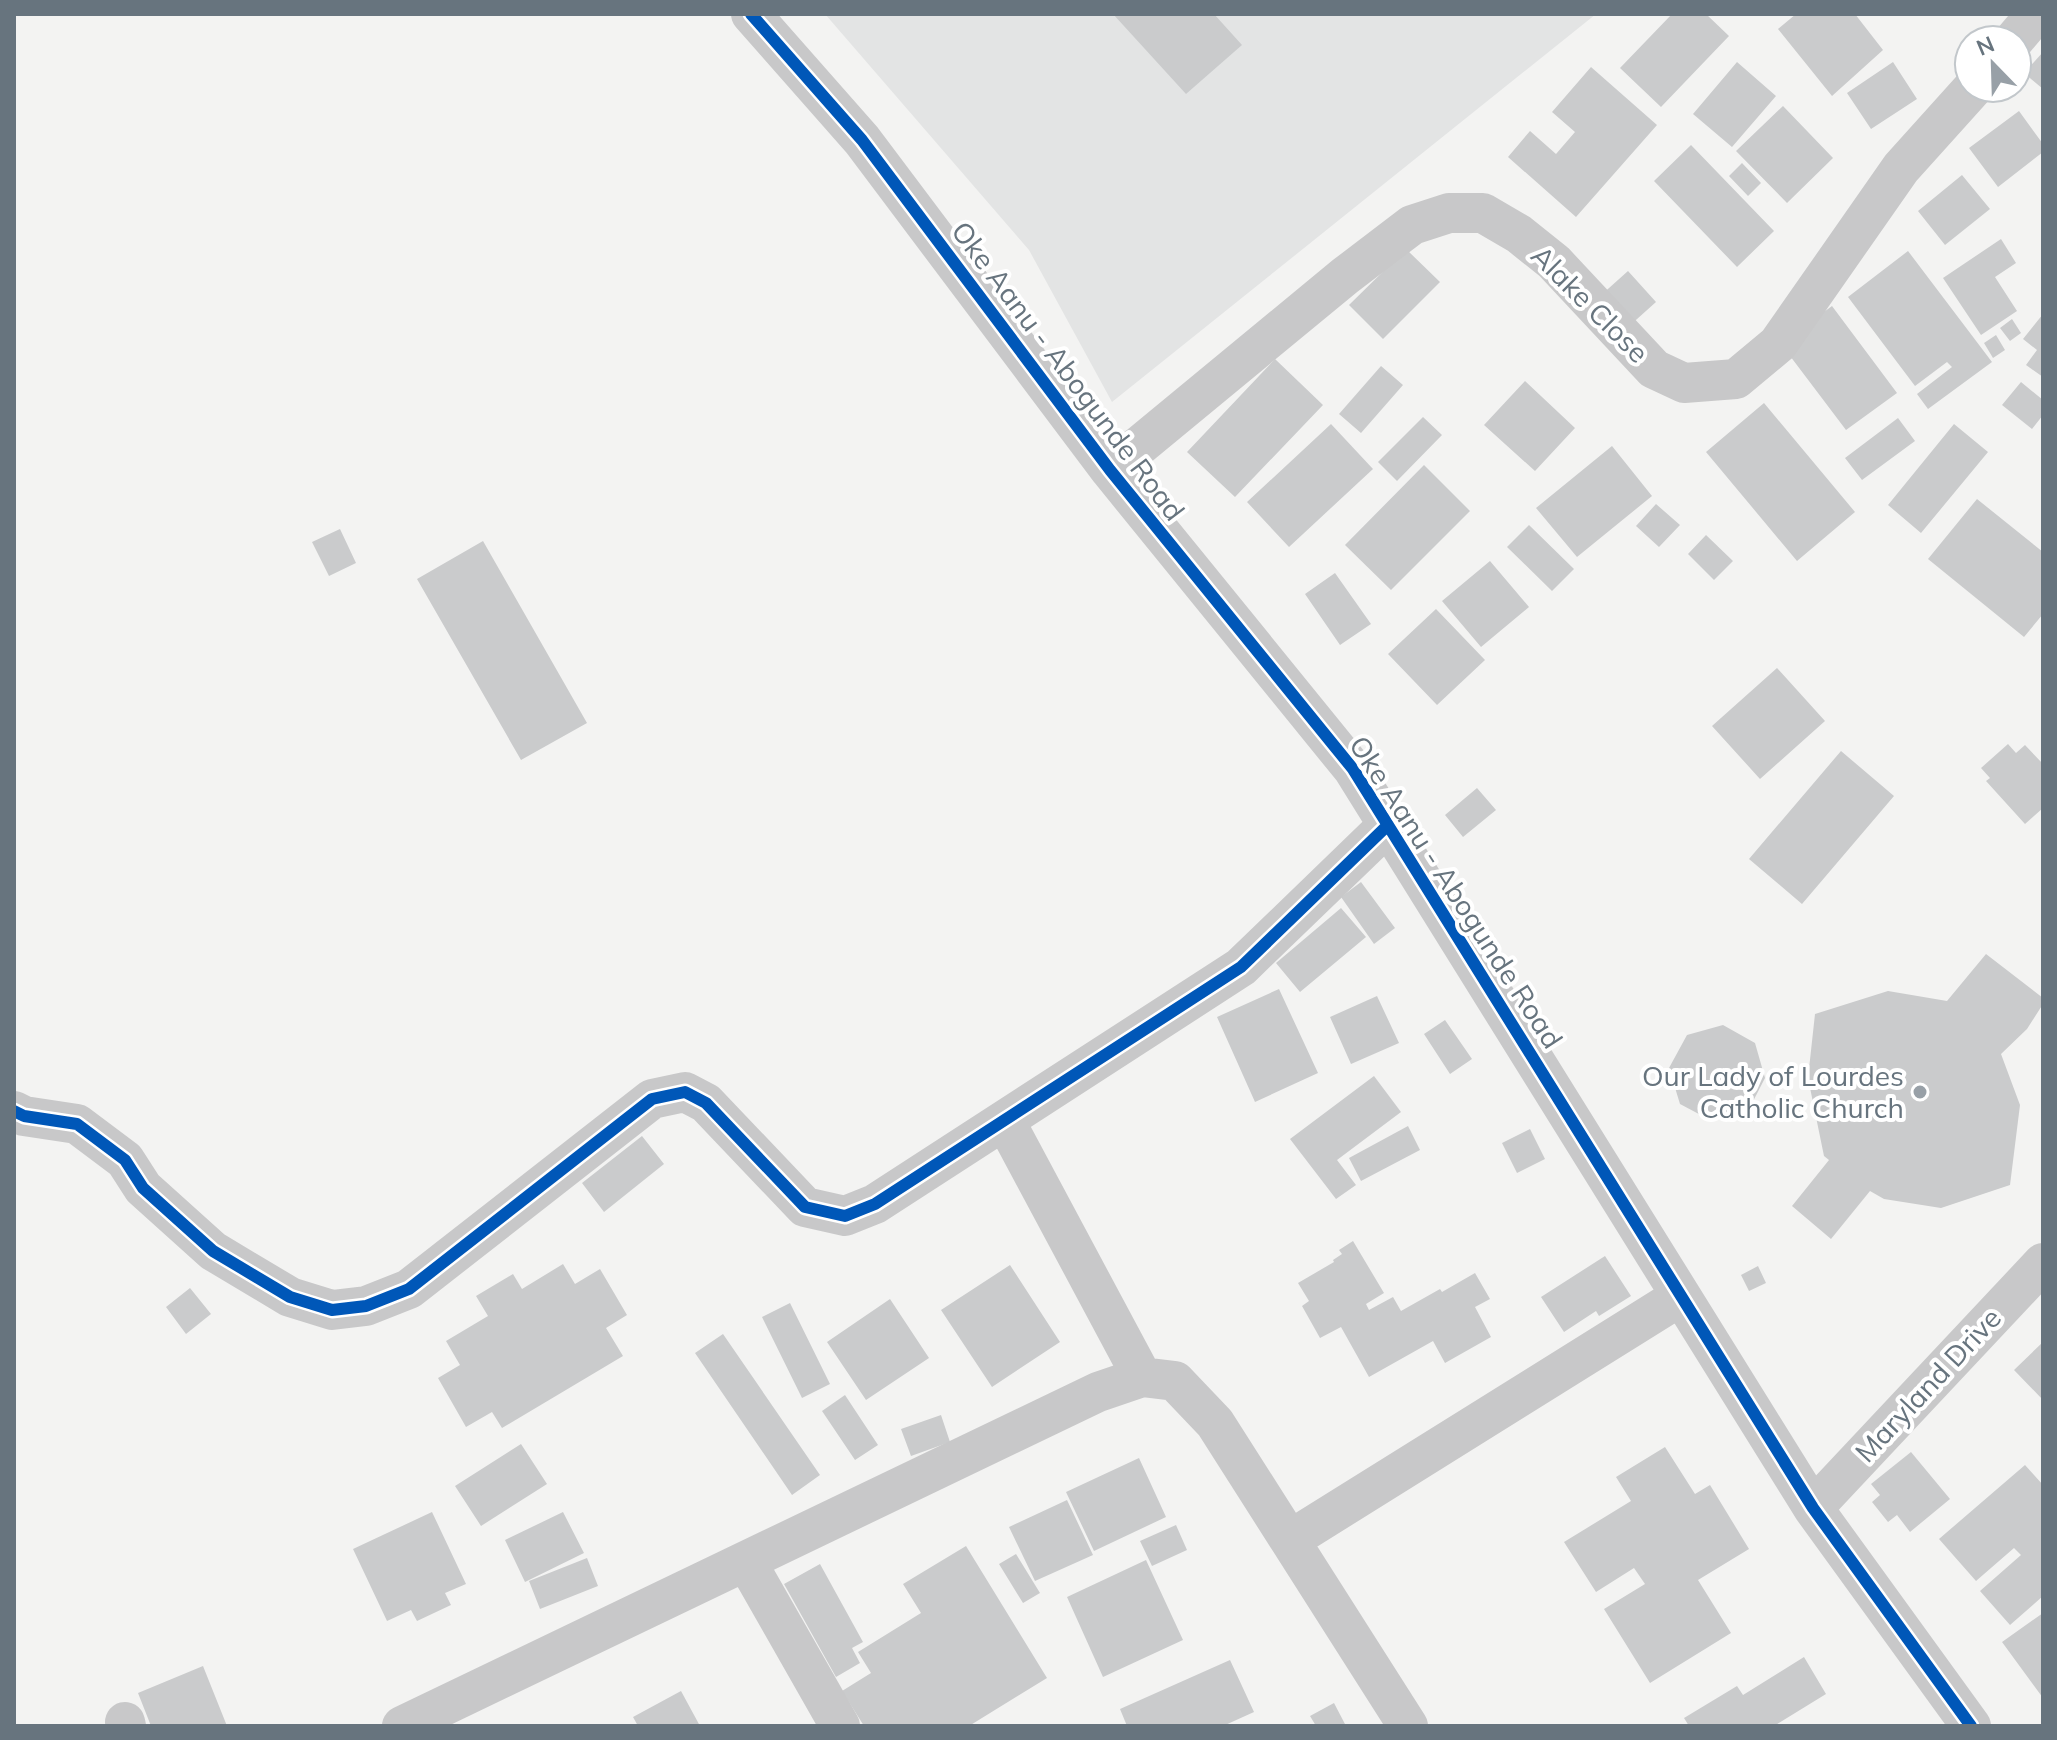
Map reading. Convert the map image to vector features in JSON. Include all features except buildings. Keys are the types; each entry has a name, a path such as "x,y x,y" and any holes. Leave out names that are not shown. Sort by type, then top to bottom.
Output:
{"street":[{"name":"Oke Aanu - Abogunde Road","path":"751,14 862,140 1110,470 1353,769 1813,1508 1971,1726"},
{"name":"Alake Close","path":"1110,470 1345,276 1412,225 1449,213 1483,213 1519,234 1554,262 1654,369 1684,383 1736,379 1778,344 1901,168 1959,104"},
{"path":"14,1111 24,1116 77,1124 125,1160 143,1188 213,1251 290,1297 332,1310 366,1306 409,1289 652,1099 685,1092 706,1103 805,1207 845,1216 875,1204 1241,967 1388,825"},
{"path":"1005,1121 1142,1377"},
{"name":"Maryland Drive","path":"1813,1508 2043,1263"},
{"path":"1290,1540 1681,1296"},
{"path":"402,1726 456,1715 746,1561 1098,1392 1142,1377 1175,1381 1215,1423 1408,1726"},
{"path":"746,1561 840,1726"}],"shaded area":[{"path":"825,14 1596,14 1112,402 1029,250"}],"cycle path":[{"path":"751,14 862,140 1110,470 1353,769 1813,1508 1971,1726"},
{"path":"14,1111 24,1116 77,1124 125,1160 143,1188 213,1251 290,1297 332,1310 366,1306 409,1289 652,1099 685,1092 706,1103 805,1207 845,1216 875,1204 1241,967 1388,825"}],"place":[{"name":"Our Lady of Lourdes Catholic Church","path":"1920,1092"}]}
